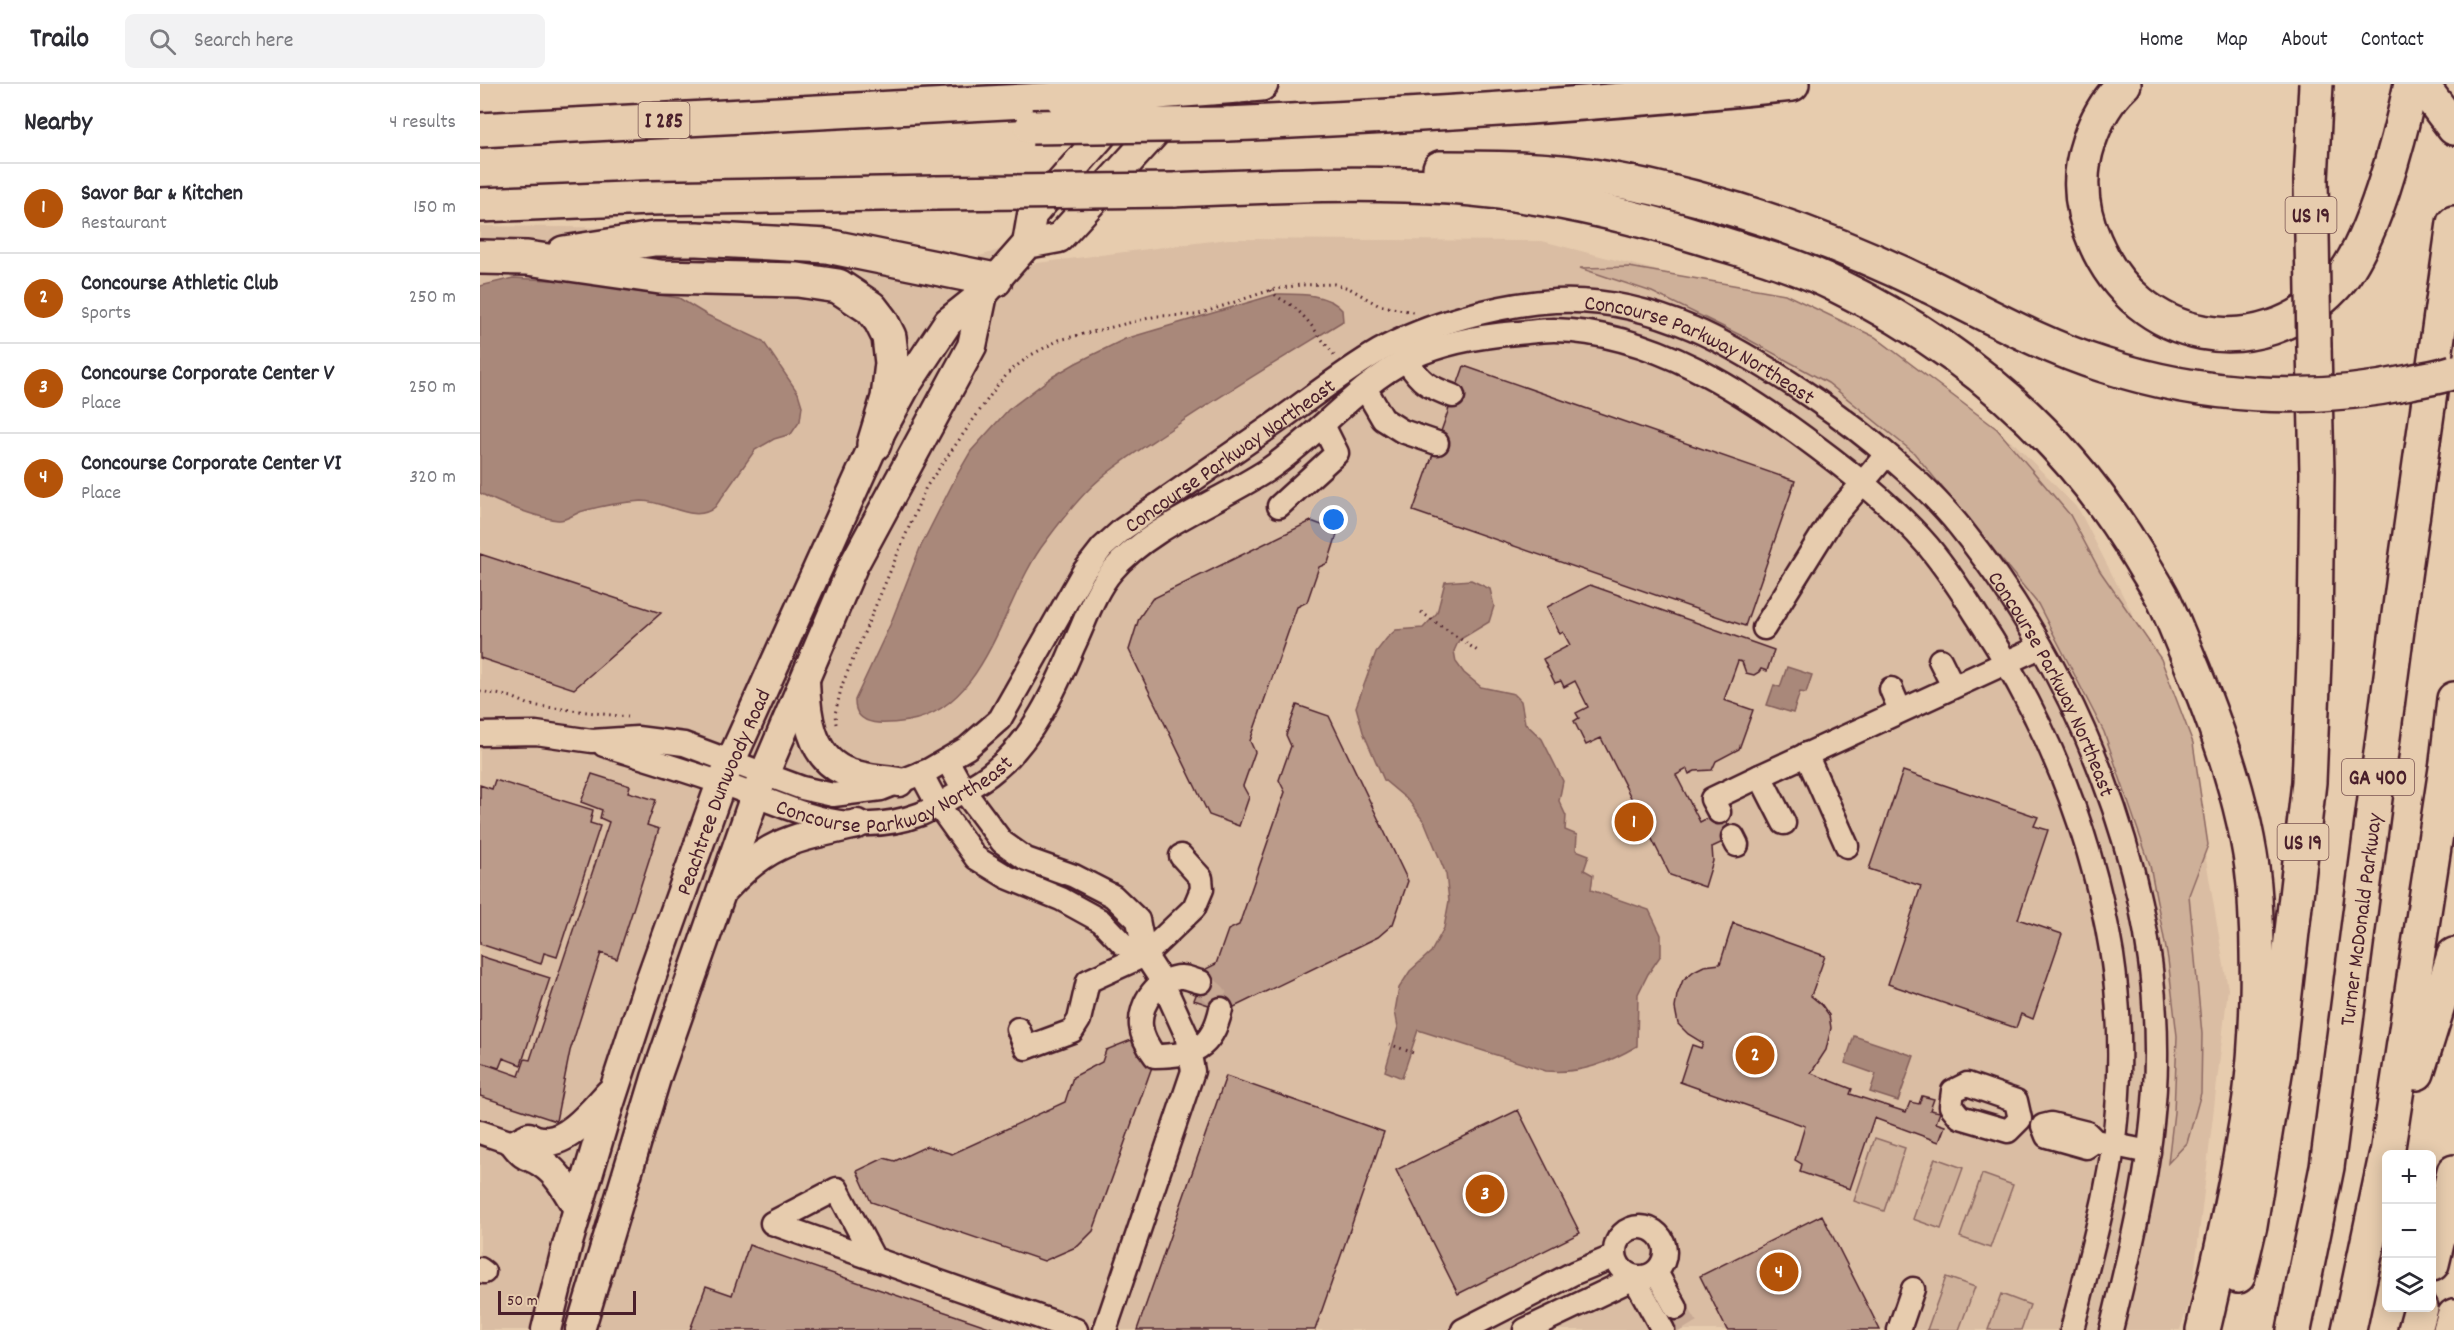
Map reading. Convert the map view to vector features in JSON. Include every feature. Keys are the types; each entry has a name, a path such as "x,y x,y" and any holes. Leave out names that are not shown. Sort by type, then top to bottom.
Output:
{"highway":[{"path":"948,105 1032,126 1226,124 1380,118 1636,100 1792,84"},
{"path":"2124,84 2096,120 2085,152 2081,201 2086,223 2104,263 2127,294 2151,314 2187,330 2224,335 2262,332 2295,319 2336,286 2361,248 2396,145 2411,84"},
{"name":"US 19","path":"2226,1330 2250,1225 2278,1055 2309,782 2316,637 2317,473 2311,180 2316,84"},
{"path":"2421,84 2454,128"},
{"name":"I 285","path":"480,130 1063,99 1249,85"},
{"path":"1325,183 1436,168 1490,168 1603,177 1746,212 1874,260 2052,345 2101,365 2166,383 2233,392 2299,396 2357,392 2454,372"},
{"path":"480,206 650,198 1174,190 1325,183 1452,188 1558,201 1657,224 1831,282 1909,325 1967,364 2013,401 2088,482 2124,532 2162,597 2224,748 2244,826 2255,894 2256,989 2250,1096 2223,1243 2203,1330"},
{"name":"Turner McDonald Parkway","path":"2294,1330 2334,1123 2404,576 2454,223"},
{"path":"527,258 654,239 827,246 989,287"},
{"path":"480,257 527,258 660,277 787,279 838,286 871,308 889,337 892,363 888,398 874,444"},
{"name":"GA 400","path":"2388,1150 2445,773 2454,699"},
{"path":"2390,1150 2454,955"},
{"path":"2433,1258 2454,1172"},
{"name":"GA 400","path":"2349,1330 2382,1180"},
{"path":"2415,1330 2420,1312"},
{"path":"2450,1330 2454,1316"}],"main road":[{"path":"1147,84 1032,215 1027,244 1059,238 1199,84"},
{"name":"Peachtree Dunwoody Road","path":"546,1330 578,1209 615,1087 646,992 725,772 874,444 904,387 948,322 989,287 1027,244"},
{"name":"Peachtree Dunwoody Road","path":"580,1330 656,1078 759,785 853,566 972,346 989,287"},
{"path":"805,679 811,731 826,757 843,770 867,778 910,777"},
{"path":"720,894 743,869 768,850 799,837 857,824"},
{"path":"578,1209 554,1172 540,1161 524,1156 516,1144 529,1137 544,1142 564,1135 587,1118 615,1087"}],"street":[{"name":"Concourse Parkway Northeast","path":"759,785 802,788 833,795 881,789 967,748 1000,719 1084,571 1102,548 1123,529 1376,353 1438,325 1515,306 1555,301 1594,302 1637,308 1679,322 1720,340 1762,363 1826,406 1924,488 1958,524 1986,561 2040,647 2093,751 2128,854 2150,957 2155,1006 2155,1078 2149,1152 2134,1236 2111,1330"},
{"name":"Concourse Parkway Northeast","path":"480,734 536,733 592,741 725,772 759,785 825,821 857,824 885,822 918,815 991,774 1010,757 1025,738 1061,674 1102,584 1118,564 1168,528 1264,472 1289,454 1365,388 1407,361 1446,344 1482,336 1553,330 1588,334 1663,354 1743,395 1778,417 1899,515 1929,547 1956,583 2006,661 2040,726 2078,814 2093,863 2113,962 2118,1028 2118,1108 2104,1144 2105,1194 2072,1330"},
{"path":"1407,361 1426,386 1453,396"},
{"path":"1365,388 1383,419 1402,431 1437,443"},
{"path":"1279,506 1337,453 1323,425"},
{"path":"1764,628 1832,519 1886,455"},
{"path":"1719,812 1712,799 2040,647"},
{"path":"1940,660 1953,686"},
{"path":"1891,689 1900,710"},
{"path":"1806,754 1847,846"},
{"path":"946,760 964,791 1002,842 1026,859 1074,876 1113,896 1138,920 1145,955 1162,981 1186,1034 1192,1071 1105,1330"},
{"path":"1760,776 1784,823"},
{"path":"910,777 938,805 976,858 1007,878 1061,898 1101,921 1123,944 1145,955"},
{"path":"1018,1029 1026,1048 1072,1030 1079,1020 1088,981 1145,955 1194,908 1202,889 1201,878 1181,856"},
{"path":"1201,982 1182,977 1162,981 1147,1000 1141,1017 1141,1028 1144,1039 1155,1056 1183,1056 1204,1045 1211,1035 1221,1009"},
{"path":"2020,1119 2043,1126 2051,1124 2087,1133 2104,1144 2149,1152"},
{"path":"480,1132 516,1144"},
{"path":"1525,1330 1563,1322 1645,1275 1663,1262 1664,1245 1653,1231 1636,1227 1622,1234 1615,1248 1615,1256 1622,1270 1645,1275 1676,1308"},
{"path":"1463,1330 1574,1273 1615,1256"},
{"path":"874,1259 1076,1330"},
{"path":"1645,1275 1663,1330"},
{"path":"1899,1330 1913,1289"}],"path":[{"path":"836,728 835,714 842,685 905,528 926,487 952,446 1010,371 1032,355 1059,340 1088,335 1157,316 1196,315 1271,290 1300,285 1334,284 1349,288 1378,305 1415,312"},
{"path":"1271,290 1316,329 1339,360"},
{"path":"1422,612 1479,652"},
{"path":"480,691 512,697 530,705 633,718"},
{"path":"1389,1044 1416,1053"}],"shaded area":[{"path":"480,226 638,228 955,264 1005,248 1029,264 1228,239 1542,241 1717,286 2015,444 2079,510 2180,707 2228,989 2192,1293 2180,1330 480,1330"},
{"path":"1629,267 1785,294 1875,337 1997,429 2070,515 2100,571 2161,659 2193,743 2208,845 2189,895 2202,1034 2201,1093 2187,1143 2168,1163 2174,1112 2177,1036 2168,959 2150,865 2104,732 2038,604 1914,453 1828,383 1742,336 1652,292 1580,268"},
{"path":"513,278 602,283 632,291 679,298 707,315 763,341 798,393 802,406 800,421 791,434 774,439 755,450 715,507 699,514 642,501 597,507 558,520 529,513 488,497 480,493 480,286"},
{"path":"1277,294 1321,297 1329,300 1342,310 1343,321 1195,413 1126,459 1093,485 1058,525 1031,564 976,673 958,695 935,712 908,721 882,723 866,720 860,716 855,700 890,625 920,548 971,451 1008,410 1052,377 1125,339"},
{"path":"1471,580 1490,589 1494,606 1489,622 1459,640 1454,651 1456,662 1464,673 1481,687 1514,694 1521,701 1525,723 1542,739 1563,781 1559,801 1566,816 1565,830 1577,835 1576,850 1589,855 1584,870 1593,875 1591,890 1649,910 1661,935 1661,955 1638,994 1637,1046 1615,1058 1583,1069 1546,1071 1418,1030 1402,1078 1385,1071 1398,1027 1395,1011 1399,988 1410,971 1431,952 1444,928 1449,901 1446,874 1425,823 1409,801 1384,780 1363,732 1356,707 1376,652 1387,638 1396,630 1423,628 1437,613 1445,582"},
{"path":"1787,667 1812,675 1806,693 1800,692 1793,713 1767,705 1774,685 1780,687"},
{"path":"1854,1036 1914,1056 1898,1101 1870,1092 1876,1074 1845,1063"},
{"path":"1875,1138 1905,1148 1884,1211 1854,1201"},
{"path":"1935,1158 1963,1168 1941,1229 1913,1219"},
{"path":"1982,1174 2013,1185 1990,1248 1960,1237"},
{"path":"1946,1277 1975,1287 1959,1330 1927,1330"},
{"path":"2001,1294 2030,1305 2021,1330 1988,1330"}],"building":[{"path":"1464,366 1795,481 1745,626 1413,511"},
{"path":"1311,521 1338,531 1328,563 1319,567 1307,602 1297,607 1250,741 1255,752 1243,786 1249,797 1239,826 1209,815 1129,650 1139,618 1152,599"},
{"path":"480,554 661,613 574,689 480,658"},
{"path":"1590,585 1774,650 1767,671 1761,669 1754,675 1746,673 1742,662 1738,661 1724,700 1753,710 1739,749 1716,761 1712,770 1695,771 1689,774 1687,769 1676,775 1700,822 1721,811 1734,837 1712,847 1713,861 1705,887 1670,875 1601,738 1586,745 1574,721 1579,718 1576,713 1588,707 1575,681 1564,687 1561,681 1555,683 1543,659 1570,645 1563,632 1560,634 1547,607"},
{"path":"1297,705 1329,716 1408,881 1393,924 1378,937 1226,1011 1194,1000 1206,969 1216,964 1228,930 1239,925 1285,792 1279,780 1291,746 1286,735"},
{"path":"1903,771 2038,817 2034,826 2048,830 2018,919 2062,934 2033,1019 2021,1014 2016,1028 1888,984 1921,886 1869,869"},
{"path":"592,774 630,786 628,792 656,800 647,825 659,829 617,959 601,953 570,1051 556,1121 480,1096 480,1062 519,1076 525,1059 530,1060 609,822 600,818 602,810 581,802"},
{"path":"495,780 593,810 590,823 600,826 557,957 544,953 541,964 480,944 480,785 492,789"},
{"path":"1733,923 1825,956 1811,996 1829,1015 1831,1028 1826,1050 1811,1073 1852,1089 1850,1094 1906,1112 1910,1102 1919,1104 1922,1096 1934,1099 1930,1110 1940,1112 1936,1123 1945,1126 1939,1142 1874,1118 1850,1189 1800,1172 1802,1164 1795,1160 1805,1126 1680,1082 1692,1045 1701,1048 1703,1043 1688,1034 1678,1024 1675,1008 1677,995 1683,980 1694,971 1704,966 1720,964"},
{"path":"480,956 550,978 521,1065 503,1058 499,1068 480,1062"},
{"path":"1139,1037 1153,1064 1093,1231 1078,1246 1044,1261 871,1202 857,1171 884,1158 895,1161 927,1146 952,1154 1065,1102 1073,1077 1102,1062 1106,1050"},
{"path":"1226,1076 1384,1132 1315,1330 1137,1330"},
{"path":"1518,1110 1580,1233 1458,1294 1396,1170"},
{"path":"1822,1215 1880,1330 1727,1330 1700,1276"},
{"path":"749,1245 998,1330 690,1330 706,1286 732,1295"}],"tunnel":[{"path":"1201,982 1215,994 1221,1009"},
{"path":"1676,1308 1689,1330"}],"place":[{"name":"Savor Bar & Kitchen","path":"1634,822"},
{"name":"Concourse Athletic Club","path":"1755,1055"},
{"name":"Concourse Corporate Center V","path":"1485,1194"},
{"name":"Concourse Corporate Center VI","path":"1779,1272"}]}
